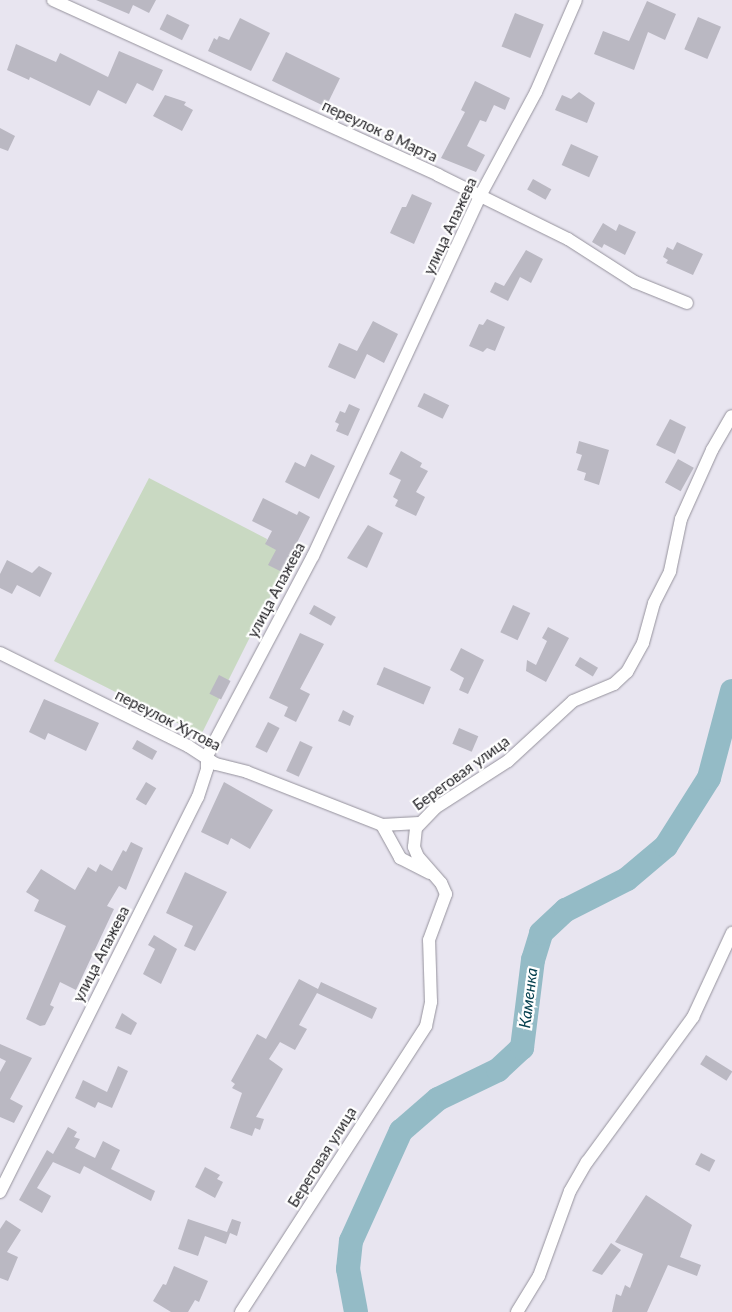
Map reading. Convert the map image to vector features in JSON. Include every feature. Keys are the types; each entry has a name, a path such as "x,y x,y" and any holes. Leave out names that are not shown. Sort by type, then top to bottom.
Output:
{"street":[{"name":"переулок 8 Марта","path":"53,0 480,196 568,239 635,282 687,303"},
{"name":"улица Апажева","path":"0,1192 198,797 206,775 207,756 313,556 480,196 536,92 576,0"},
{"name":"Береговая улица","path":"241,1312 426,1026 431,1002 429,940 446,894 441,882 429,873 414,847 418,823 435,808 508,761 573,701 614,684 627,672 643,643 654,603 670,571 681,519 712,450 732,416"},
{"name":"переулок Хутова","path":"0,653 207,756 216,764 247,772 382,825"},
{"path":"418,823 382,825 400,858 429,873"},
{"path":"517,1312 538,1276 570,1191 587,1162 693,1017 731,940"}],"green space":[{"path":"149,478 267,539 266,544 290,557 201,735 54,661"}],"building":[{"path":"96,0 156,0 149,13 133,5 129,14"},
{"path":"647,1 676,14 665,40 648,32 634,70 594,54 603,31 629,41"},
{"path":"515,13 544,25 530,58 502,46"},
{"path":"167,14 189,25 182,40 160,29"},
{"path":"698,17 721,27 707,59 684,49"},
{"path":"240,18 270,33 251,71 208,51 214,38 217,40 219,36 229,40"},
{"path":"16,44 56,62 60,53 108,77 119,51 163,70 153,91 137,83 126,104 98,90 90,106 30,77 29,80 7,70"},
{"path":"286,52 340,78 326,107 272,81"},
{"path":"475,81 510,98 505,110 494,105 486,122 480,120 467,146 485,155 476,172 441,158 465,112 461,110"},
{"path":"579,92 595,103 587,123 555,110 562,95 571,99"},
{"path":"165,95 186,102 184,105 193,110 182,131 153,116"},
{"path":"0,128 15,136 8,151 0,148"},
{"path":"571,144 598,156 589,177 562,165"},
{"path":"533,179 551,189 546,200 527,189"},
{"path":"412,194 432,203 414,244 390,233 402,207 406,207"},
{"path":"603,223 616,231 619,224 636,232 625,255 604,244 602,248 592,242"},
{"path":"677,242 703,254 693,275 666,263 668,260 663,257 667,247 673,250"},
{"path":"526,250 543,259 531,283 520,277 508,301 490,292 495,282 504,286"},
{"path":"487,319 505,327 495,351 487,348 483,352 469,346 479,324 483,325"},
{"path":"373,321 398,334 384,363 367,354 355,379 328,367 339,343 357,351"},
{"path":"424,393 449,405 443,419 417,406"},
{"path":"349,404 360,409 348,436 336,431 339,424 335,422 340,411 345,413"},
{"path":"670,419 686,427 675,454 656,445"},
{"path":"579,441 609,450 599,485 584,480 586,473 577,470 582,455 576,453"},
{"path":"401,451 422,463 420,467 428,471 416,492 425,497 416,516 395,506 398,500 393,497 401,480 389,474"},
{"path":"311,454 335,466 319,499 285,482 295,462 305,467"},
{"path":"678,459 694,468 681,491 665,483"},
{"path":"263,498 297,515 299,511 310,517 282,572 268,565 276,550 265,544 272,531 252,521"},
{"path":"368,525 383,533 367,568 347,558"},
{"path":"7,560 32,573 39,566 52,573 40,597 17,585 12,594 0,588 0,574"},
{"path":"314,605 336,617 331,626 309,614"},
{"path":"513,605 530,613 518,640 500,632"},
{"path":"548,627 569,638 546,682 526,671 527,660 536,665 547,641 542,638"},
{"path":"300,633 324,644 300,689 310,694 296,722 284,716 288,707 269,698"},
{"path":"461,648 484,660 468,694 459,690 464,678 450,670"},
{"path":"580,657 598,668 593,676 575,666"},
{"path":"384,667 431,687 424,704 377,684"},
{"path":"219,675 231,681 221,700 209,694"},
{"path":"44,699 99,723 86,751 48,733 45,740 29,732"},
{"path":"343,710 354,716 350,726 338,721"},
{"path":"268,722 280,728 267,753 255,747"},
{"path":"459,728 478,736 472,752 452,744"},
{"path":"137,740 157,751 152,760 132,749"},
{"path":"300,741 313,747 299,777 286,771"},
{"path":"146,782 156,788 146,805 136,799"},
{"path":"224,782 273,810 250,849 231,838 228,845 201,832"},
{"path":"131,842 143,848 126,890 119,886 107,906 114,909 76,990 60,982 50,1005 54,1007 45,1025 40,1026 26,1019 66,926 34,911 39,900 26,892 41,869 75,890 88,867 96,872 100,864 112,871 123,850 126,852"},
{"path":"185,872 227,892 195,951 184,946 193,926 166,913"},
{"path":"154,935 177,949 161,984 143,974 155,949 148,945"},
{"path":"299,979 318,989 321,982 377,1008 372,1019 317,993 299,1025 307,1029 295,1050 280,1042 269,1059 283,1069 256,1117 264,1119 260,1130 255,1128 252,1136 230,1128 242,1093 232,1088 235,1084 231,1081 257,1034 266,1039"},
{"path":"122,1013 137,1023 131,1035 115,1028"},
{"path":"0,1044 32,1058 10,1099 23,1106 14,1123 0,1117 0,1072 6,1061 0,1058"},
{"path":"706,1055 732,1071 726,1081 700,1064"},
{"path":"118,1066 128,1071 112,1108 98,1102 95,1108 75,1098 83,1080 107,1092"},
{"path":"68,1127 77,1132 74,1137 80,1139 75,1148 95,1158 103,1141 120,1150 111,1169 155,1191 151,1201 84,1166 80,1174 53,1162 37,1188 51,1196 42,1213 19,1200 47,1150 53,1154"},
{"path":"701,1153 715,1160 709,1172 695,1165"},
{"path":"205,1167 220,1175 217,1179 223,1182 215,1198 195,1187"},
{"path":"646,1195 692,1225 680,1257 701,1265 697,1276 668,1265 647,1312 612,1312 616,1294 621,1296 625,1285 630,1288 643,1254 615,1242"},
{"path":"188,1219 227,1232 232,1219 241,1222 237,1236 230,1233 226,1244 205,1236 198,1256 178,1249"},
{"path":"6,1220 21,1230 7,1252 18,1257 8,1281 0,1278 0,1229"},
{"path":"611,1243 621,1250 602,1275 592,1271"},
{"path":"174,1266 208,1281 199,1302 195,1300 188,1312 171,1312 153,1301 163,1284 166,1285"}],"waterway":[{"name":"Каменка","path":"356,1312 348,1269 351,1241 401,1131 438,1099 498,1070 522,1048 533,960 541,933 566,910 627,879 666,846 709,778 732,691"}]}
